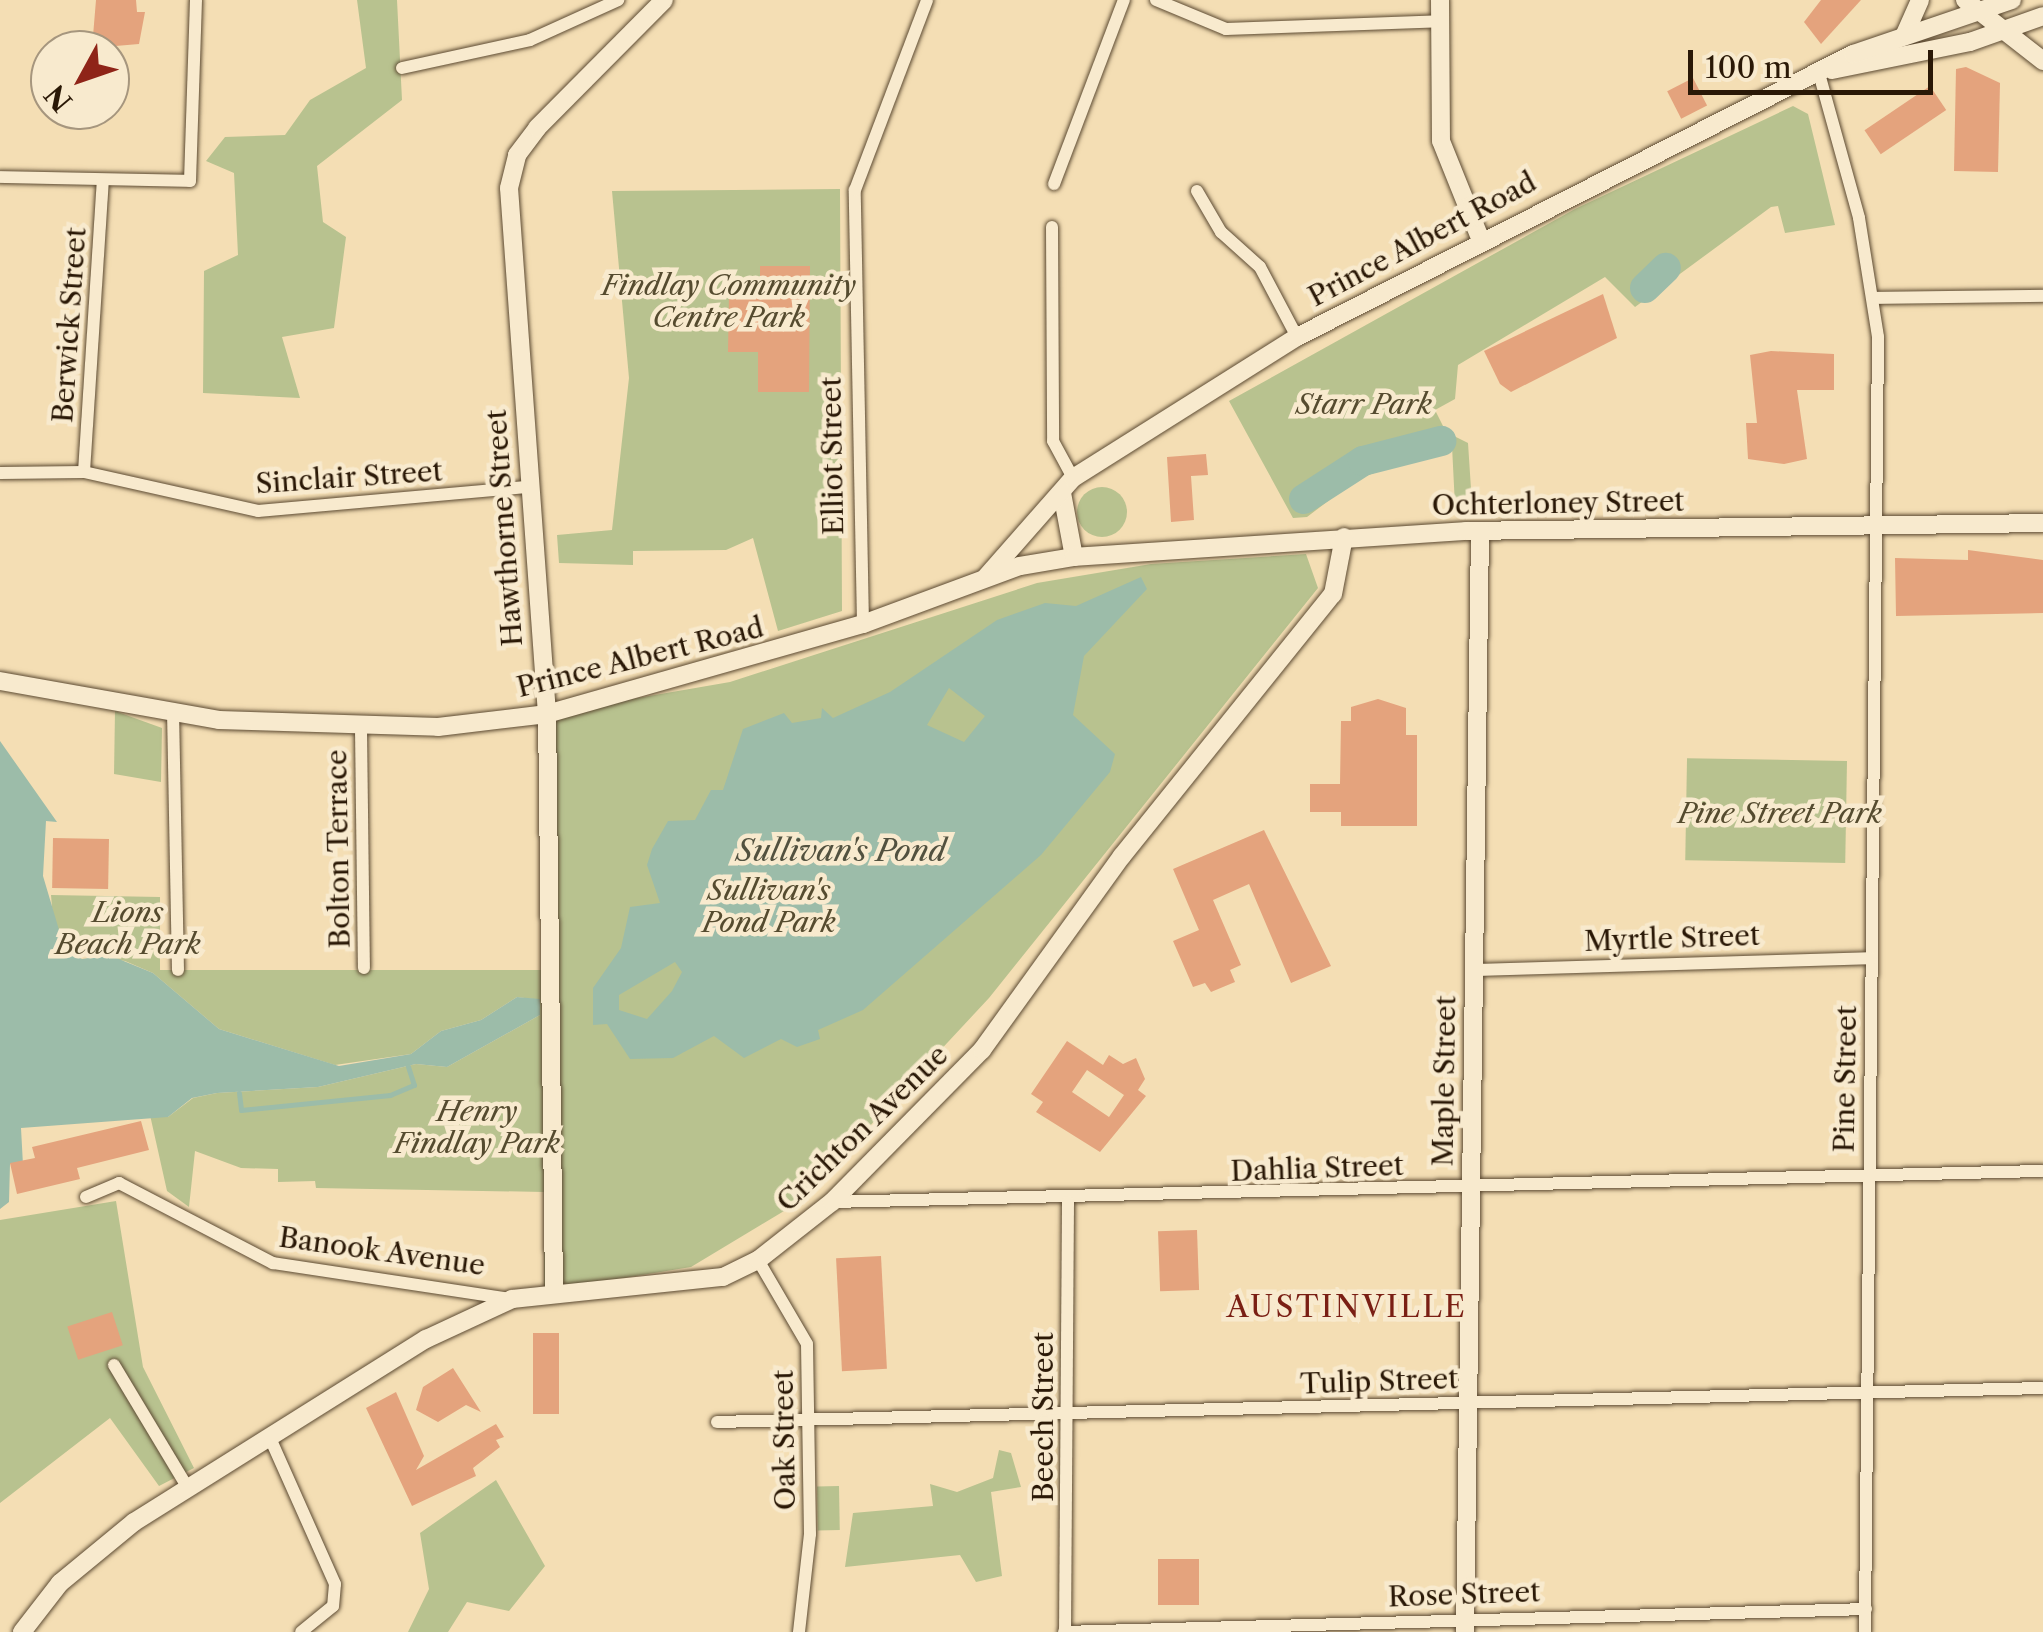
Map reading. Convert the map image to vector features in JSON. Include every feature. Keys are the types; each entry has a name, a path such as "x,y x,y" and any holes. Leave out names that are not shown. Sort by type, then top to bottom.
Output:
{"main road":[{"path":"1440,0 1442,141 1480,238"},
{"path":"1905,34 1920,0"},
{"name":"Prince Albert Road","path":"986,577 1067,485 1297,337 1480,238 1905,34 1972,5 2012,0"},
{"name":"Hawthorne Street","path":"554,1292 547,714 526,487 511,173 537,128 660,1"},
{"path":"1972,5 2043,61"},
{"name":"Prince Albert Road","path":"1825,74 2002,32 2043,16"},
{"path":"1067,485 1074,558"},
{"name":"Ochterloney Street","path":"1074,558 1344,537 1480,531 2043,524"},
{"name":"Maple Street","path":"1465,1626 1480,531"},
{"name":"Crichton Avenue","path":"22,1632 93,1553 188,1488 426,1339 512,1299 723,1277 758,1260 832,1202 982,1050 1122,856 1333,594 1344,537"},
{"name":"Prince Albert Road","path":"0,681 173,711 361,729 547,714 863,624 986,577 1074,558"}],"street":[{"path":"0,176 190,181 196,0"},
{"path":"402,68 530,40 618,0"},
{"name":"Elliot Street","path":"863,624 854,190 928,0"},
{"path":"1054,184 1124,0"},
{"path":"1156,0 1226,29 1440,21"},
{"name":"Pine Street","path":"1825,74 1873,298 1875,526 1866,1632"},
{"name":"Berwick Street","path":"84,472 103,181"},
{"path":"1197,191 1221,232 1260,267 1297,337"},
{"path":"1052,226 1053,441 1067,485"},
{"path":"1873,298 2043,296"},
{"name":"Sinclair Street","path":"0,474 84,472 258,511 526,487"},
{"path":"173,711 178,970"},
{"name":"Bolton Terrace","path":"361,729 364,968"},
{"name":"Myrtle Street","path":"1474,970 1871,958"},
{"name":"Dahlia Street","path":"832,1202 1068,1202 1869,1173 2043,1171"},
{"name":"Banook Avenue","path":"86,1197 119,1183 273,1263 512,1299"},
{"name":"Beech Street","path":"1064,1632 1068,1202"},
{"name":"Oak Street","path":"758,1260 807,1344 810,1534 799,1632"},
{"path":"114,1364 188,1488"},
{"name":"Tulip Street","path":"717,1422 2043,1388"},
{"path":"270,1438 335,1584 333,1606 301,1632"},
{"name":"Rose Street","path":"1064,1632 1465,1626 1866,1609"}],"green space":[{"path":"357,0 397,0 402,100 317,166 323,222 346,237 334,328 282,337 300,398 203,393 204,271 238,255 234,173 206,161 225,137 285,135 310,100 366,68"},
{"name":"Starr Park","path":"1793,106 1808,114 1835,225 1785,233 1778,206 1771,207 1635,307 1605,277 1458,365 1455,399 1435,410 1446,432 1468,443 1472,504 1455,506 1452,446 1357,479 1307,517 1293,518 1229,401 1575,209"},
{"name":"Findlay Community Centre Park","path":"840,189 842,611 778,631 753,538 726,550 633,551 633,565 559,563 557,535 612,530 629,378 612,191"},
{"path":"1102,487 1120,494 1127,512 1120,530 1102,537 1084,530 1077,512 1084,494"},
{"name":"Sullivan's Pond Park","path":"1306,554 1318,588 989,998 799,1202 691,1267 544,1291 544,1192 316,1188 315,1181 278,1182 278,1169 241,1168 195,1151 189,1207 167,1191 150,1115 168,1117 193,1098 217,1093 318,1087 416,1064 447,1067 540,1015 540,1000 517,997 481,1020 441,1031 411,1054 335,1065 219,1029 153,973 125,961 66,951 53,919 51,895 160,897 160,970 543,970 545,714 730,682 1037,583 1151,564"},
{"path":"115,711 162,728 161,782 114,774"},
{"name":"Pine Street Park","path":"1687,758 1847,761 1845,863 1685,860"},
{"path":"116,1201 143,1367 194,1468 159,1486 110,1418 0,1503 0,1220"},
{"path":"999,1450 1011,1453 1021,1487 991,1492 1002,1576 976,1582 960,1555 845,1567 853,1513 933,1506 930,1484 957,1492 993,1478"},
{"path":"496,1480 545,1566 509,1611 467,1602 448,1632 408,1632 429,1589 420,1533"},
{"path":"817,1486 839,1486 840,1530 818,1530"}],"water":[{"name":"Sullivan's Pond","path":"1141,577 1147,589 1084,656 1073,715 1115,754 1110,772 1041,855 863,1010 818,1030 820,1039 797,1047 781,1039 744,1058 714,1036 673,1058 630,1059 607,1024 593,1025 593,988 621,948 630,907 660,903 647,865 652,849 668,821 695,820 711,790 723,790 743,729 784,713 792,723 821,718 822,708 833,718 890,692 997,620 1045,603 1076,606","holes":["949,688 985,716 964,742 927,725","675,962 682,972 672,991 647,1019 619,1010 619,995"]},
{"path":"0,741 57,822 46,821 43,876 65,950 82,959 109,955 153,973 219,1029 339,1066 411,1054 441,1031 481,1020 517,997 540,999 540,1015 447,1067 416,1064 318,1087 217,1093 192,1098 168,1117 21,1128 23,1165 10,1164 9,1202 0,1209"}],"building":[{"path":"96,0 136,0 137,12 145,12 139,44 130,45 130,30 94,30"},
{"path":"1821,0 1861,0 1821,44 1804,22"},
{"path":"1966,67 2000,83 1998,172 1954,171 1956,69"},
{"path":"1693,78 1707,106 1681,119 1667,91"},
{"path":"1930,86 1946,110 1881,154 1865,130"},
{"path":"760,266 810,266 809,392 758,392 758,352 728,352 729,293 760,293"},
{"path":"1603,294 1617,338 1511,392 1500,384 1484,351"},
{"path":"1771,351 1834,354 1834,390 1797,390 1807,459 1784,464 1748,459 1746,423 1757,423 1750,355"},
{"path":"1206,454 1208,475 1191,476 1194,520 1171,522 1167,457"},
{"path":"1968,550 2043,560 2043,613 1896,616 1895,558 1968,560"},
{"path":"1378,699 1406,708 1406,735 1417,735 1417,826 1341,826 1341,812 1310,812 1310,784 1340,784 1341,721 1351,721 1351,707"},
{"path":"1264,830 1331,966 1291,983 1249,884 1213,900 1241,965 1230,970 1235,982 1211,992 1205,983 1193,987 1173,941 1199,930 1173,869"},
{"path":"53,838 109,839 108,889 52,888"},
{"path":"1067,1041 1103,1065 1109,1055 1123,1064 1136,1058 1145,1079 1138,1090 1146,1096 1100,1152 1036,1112 1043,1102 1031,1094","holes":["1087,1070 1124,1095 1109,1117 1072,1092"]},
{"path":"141,1121 149,1150 77,1168 80,1179 17,1194 10,1163 35,1158 32,1147"},
{"path":"1197,1230 1199,1290 1160,1291 1158,1231"},
{"path":"881,1256 887,1369 842,1371 836,1258"},
{"path":"112,1312 123,1345 78,1360 67,1327"},
{"path":"533,1333 559,1333 559,1414 533,1414"},
{"path":"453,1368 481,1412 466,1405 438,1422 416,1410 423,1387"},
{"path":"396,1392 424,1456 416,1470 496,1424 504,1437 496,1440 500,1447 473,1468 476,1476 412,1506 366,1408"},
{"path":"1158,1559 1199,1559 1199,1605 1158,1605"}],"waterway":[{"path":"1645,288 1666,268"},
{"path":"1304,499 1363,461 1441,441"},
{"path":"239,1093 241,1110 390,1095 414,1085 408,1066"}],"district":[{"name":"AUSTINVILLE","path":"1347,1307"}],"park label":[{"name":"Lions Beach Park","path":"128,928"},
{"name":"Henry Findlay Park","path":"477,1127"}]}
